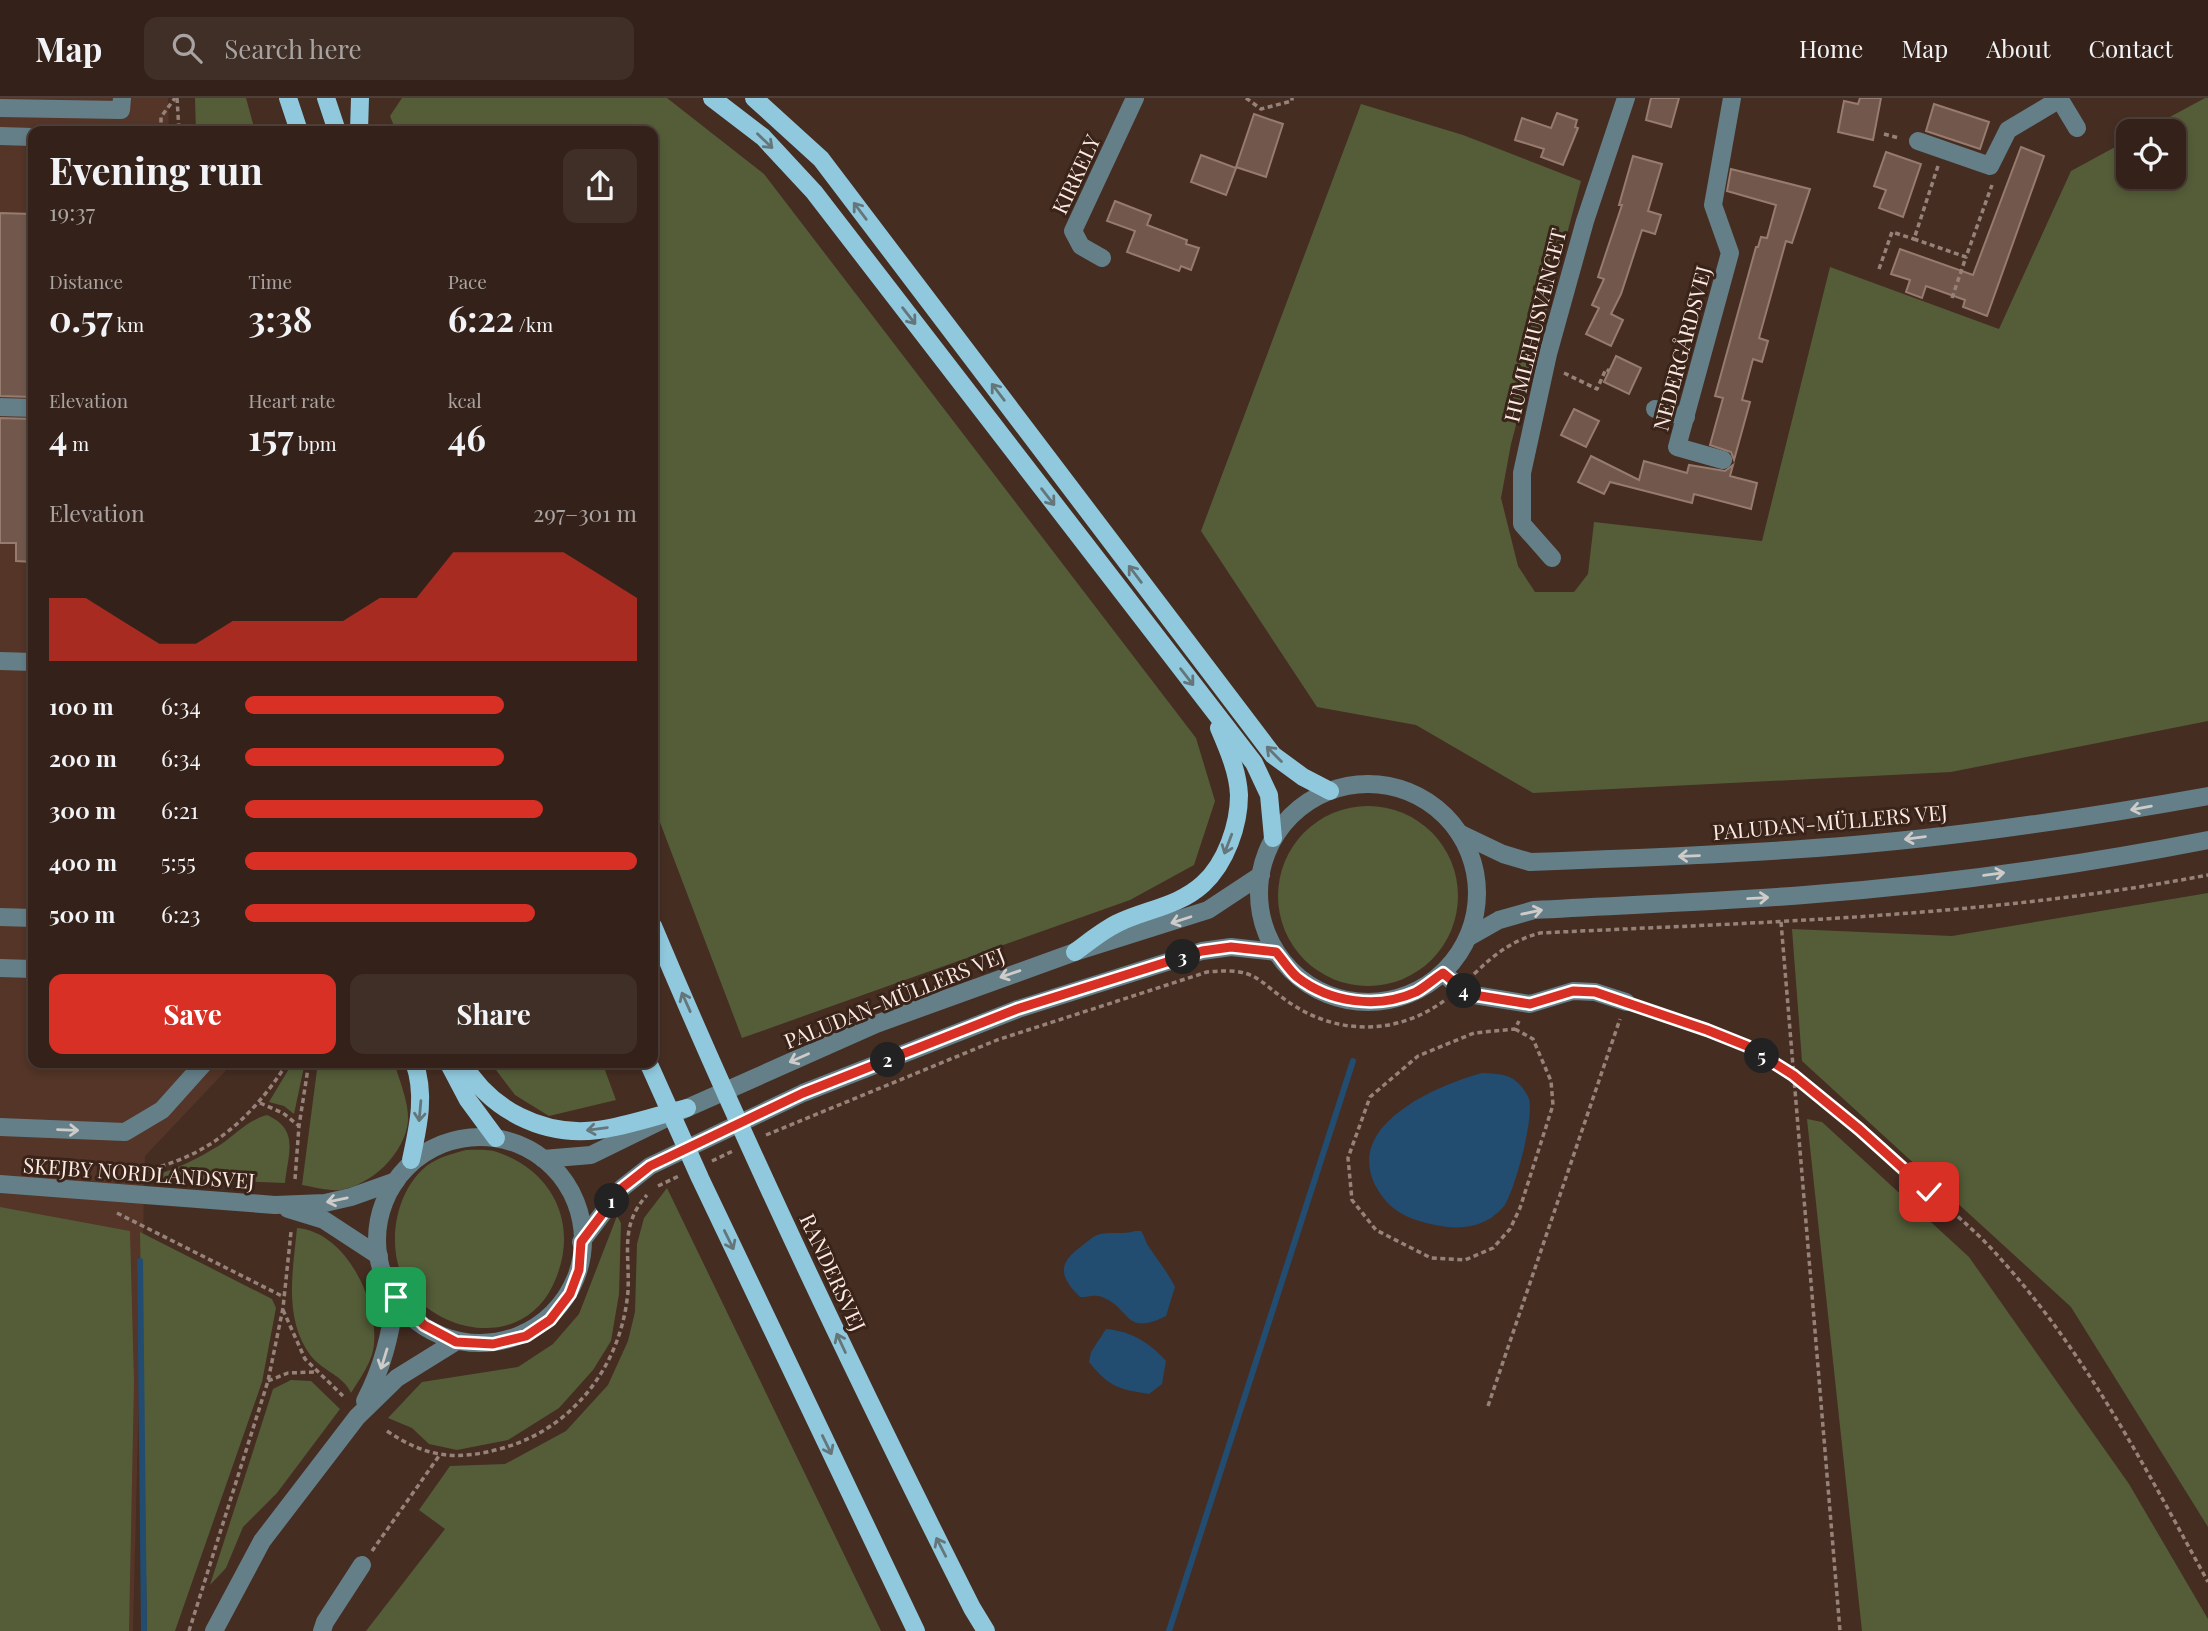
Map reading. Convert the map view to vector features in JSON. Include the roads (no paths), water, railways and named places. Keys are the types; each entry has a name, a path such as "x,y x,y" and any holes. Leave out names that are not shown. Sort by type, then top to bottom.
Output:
{"main road":[{"path":"288,98 297,126"},
{"path":"326,98 335,126"},
{"path":"359,126 360,98"},
{"path":"712,98 763,137 814,192 1254,763 1269,794 1273,838"},
{"path":"754,98 821,159 1273,755 1303,777 1330,791"},
{"path":"1075,952 1120,922 1162,909 1203,884 1224,855 1235,828 1239,795 1232,760 1211,708"},
{"name":"RANDERSVEJ","path":"658,938 713,1064 746,1151 890,1446 986,1631"},
{"path":"411,1160 421,1099 416,1068"},
{"path":"451,1068 468,1100 496,1138"},
{"path":"466,1068 489,1096 513,1114 562,1131 600,1129 687,1108"},
{"path":"651,1068 697,1172 916,1631"},
{"path":"972,1608 981,1631"}],"street":[{"path":"0,108 121,110 122,98"},
{"name":"KIRKELY","path":"1102,258 1081,246 1073,231 1135,98"},
{"name":"HUMLEHUSVÆNGET","path":"1552,558 1522,524 1522,472 1546,365 1585,221 1626,98"},
{"name":"NEDERGÅRDSVEJ","path":"1723,460 1677,447 1730,253 1713,205 1732,98"},
{"path":"1918,141 1990,166 2008,130 2059,99 2077,128"},
{"path":"0,136 28,137"},
{"path":"0,407 28,408"},
{"path":"1655,409 1686,417"},
{"path":"0,661 28,662"},
{"path":"1361,784 1392,787 1421,798 1446,817 1459,833 1476,873 1477,905 1469,937 1458,956 1443,973 1417,992 1387,1001 1354,1002 1324,993 1297,976 1276,952 1265,929 1259,903 1261,874 1273,838 1289,818 1308,802 1330,791 1361,784"},
{"name":"PALUDAN-MÜLLERS VEJ","path":"1459,833 1503,854 1530,862 1725,854 1857,845 2076,819 2208,796"},
{"path":"1469,937 1499,920 1534,910 1805,895 1967,878 2132,855 2208,841"},
{"name":"PALUDAN-MÜLLERS VEJ","path":"543,1159 591,1155 687,1108 876,1024 1075,952 1208,910 1261,874"},
{"path":"0,917 28,918"},
{"path":"581,1242 622,1188 650,1166 803,1093 1017,1009 1202,951 1231,947 1276,952"},
{"path":"0,968 28,969"},
{"path":"1443,973 1468,994 1530,1004 1573,991 1595,992 1626,1002"},
{"path":"0,1127 125,1132 162,1110 200,1068"},
{"path":"465,1136 496,1138 543,1159 567,1188 576,1210 581,1242 579,1270 570,1294 550,1320 526,1336 493,1344 456,1342 424,1325 396,1297 387,1282 379,1256 383,1210 396,1181 411,1160 435,1144 465,1136"},
{"name":"SKEJBY NORDLANDSVEJ","path":"0,1184 275,1205 325,1203 396,1181"},
{"name":"SKEJBY NORDLANDSVEJ","path":"275,1205 324,1220 379,1256"},
{"path":"214,1631 262,1541 356,1417 379,1375 387,1349 396,1297"},
{"path":"356,1417 397,1378 456,1342"},
{"path":"322,1631 362,1565"}],"water":[{"path":"1482,1073 1501,1074 1513,1079 1529,1099 1529,1121 1523,1152 1506,1203 1491,1218 1465,1227 1437,1225 1405,1216 1388,1203 1375,1185 1369,1163 1373,1143 1384,1126 1421,1098 1442,1087"},
{"path":"1141,1231 1175,1287 1166,1316 1152,1322 1135,1322 1102,1297 1080,1297 1065,1276 1065,1264 1069,1258 1095,1236"},
{"path":"1106,1329 1132,1335 1147,1343 1160,1355 1166,1361 1162,1384 1149,1394 1115,1386 1102,1377 1089,1362 1091,1352"}],"waterway":[{"path":"1169,1631 1353,1061"},
{"path":"140,1261 144,1631"}]}
